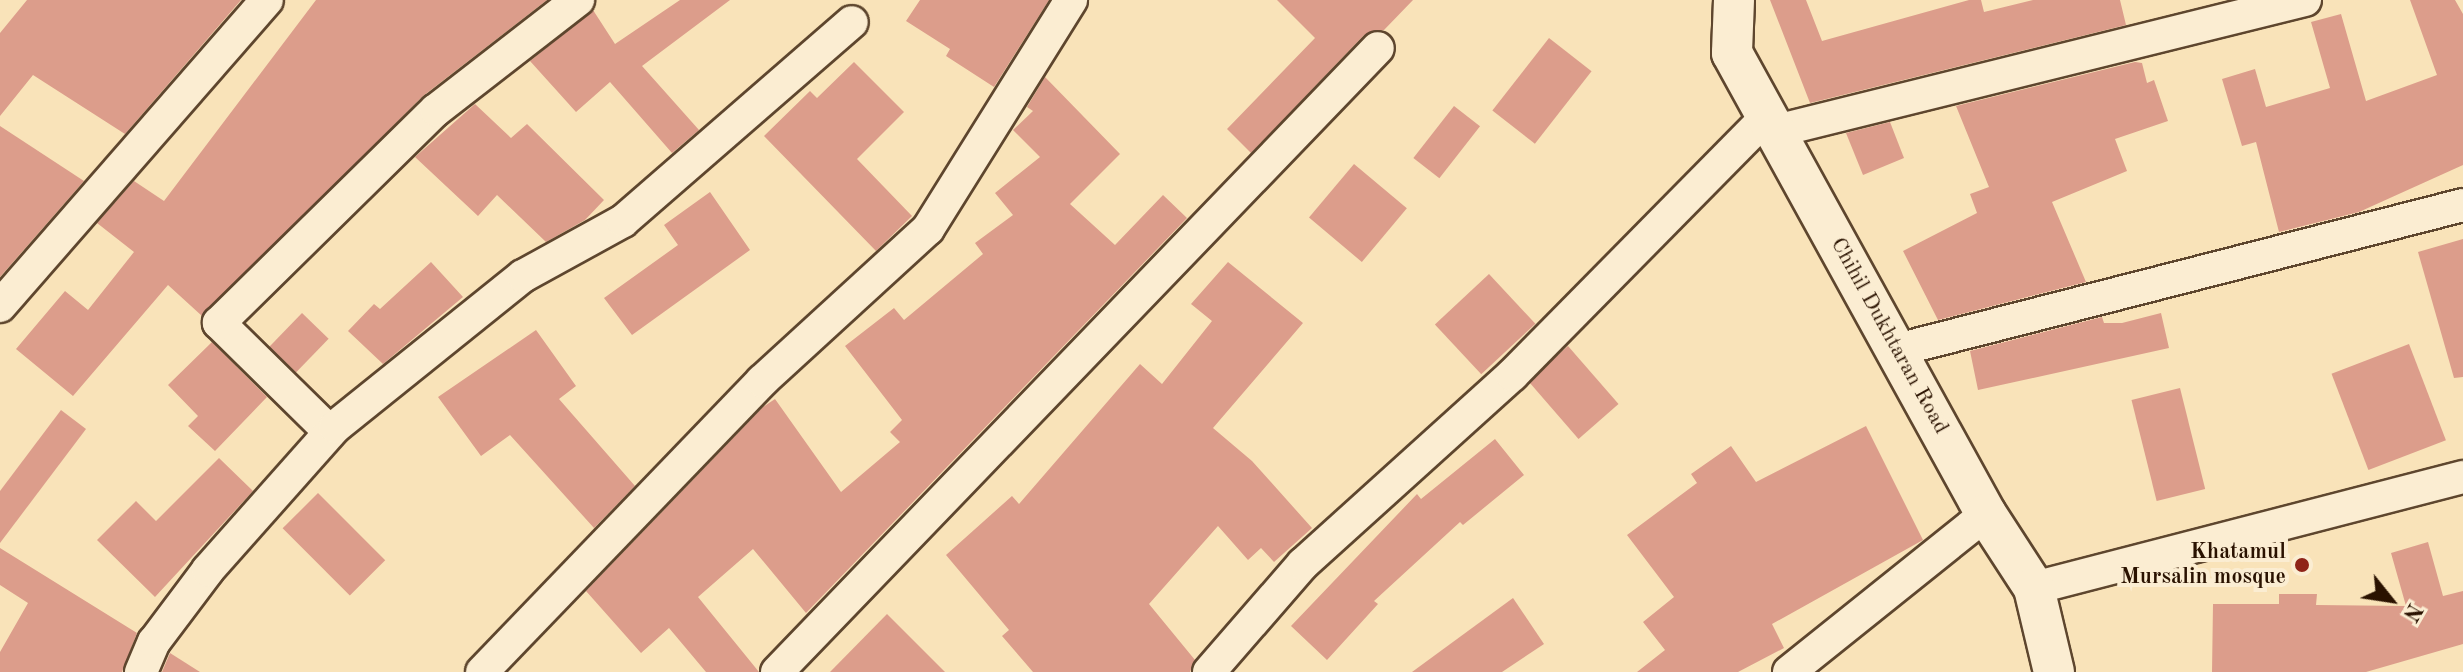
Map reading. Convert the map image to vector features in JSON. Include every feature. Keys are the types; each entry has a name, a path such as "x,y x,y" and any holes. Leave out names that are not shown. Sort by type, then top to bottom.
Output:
{"street":[{"path":"0,306 267,0"},
{"path":"330,432 219,323 436,110 578,0"},
{"path":"482,672 762,381 928,229 1071,0"},
{"name":"Chihil Dukhtaran Road","path":"1734,0 1732,53 1986,514 2034,588 2054,672"},
{"path":"1209,672 1303,564 1512,375 1772,124 2305,0"},
{"path":"141,672 154,642 208,570 330,432 523,276 623,221 852,22"},
{"path":"777,672 1378,48"},
{"path":"1897,350 2463,205"},
{"path":"2034,588 2463,477"},
{"path":"1789,672 1986,514"}],"building":[{"path":"27,0 241,0 125,134 33,75 0,116 0,33"},
{"path":"316,0 547,0 423,96 202,316 168,285 73,396 16,349 65,291 88,310 134,252 97,223 134,181 164,201"},
{"path":"680,0 730,0 642,66 699,130 672,153 610,82 576,112 530,61 593,10 615,44"},
{"path":"920,0 1049,0 994,87 946,56 950,49 906,21"},
{"path":"1277,0 1413,0 1384,30 1364,35 1251,153 1227,129 1315,38"},
{"path":"1770,0 1806,0 1822,41 1969,0 1981,0 1984,12 2033,0 2120,0 2126,25 1810,103"},
{"path":"2410,0 2455,0 2463,14 2463,165 2359,212 2279,232 2256,142 2242,146 2222,79 2255,69 2266,107 2330,88 2311,22 2341,14 2366,101 2437,75"},
{"path":"1549,38 1592,71 1535,144 1492,110"},
{"path":"854,62 904,112 857,159 912,216 876,251 764,136 810,91 817,98"},
{"path":"2135,62 2142,63 2147,83 2154,80 2168,121 2115,139 2127,171 2052,202 2086,282 1938,320 1903,251 1977,213 1970,194 1989,187 1956,106"},
{"path":"1045,77 1120,154 1070,204 1115,245 1163,195 1187,218 806,613 753,549 698,597 759,672 706,672 669,628 641,653 586,591 763,407 775,399 841,492 900,442 890,432 902,420 845,346 894,308 904,320 983,254 975,243 1013,215 995,193 1040,157 1013,130 1033,111 1027,107"},
{"path":"475,104 511,138 527,124 604,200 585,220 546,242 497,195 478,216 415,157"},
{"path":"1454,106 1480,126 1439,178 1413,158"},
{"path":"1890,122 1904,158 1863,175 1846,133"},
{"path":"0,126 84,181 0,277"},
{"path":"1354,164 1407,208 1362,262 1309,218"},
{"path":"710,192 750,250 632,335 604,298 678,245 664,225"},
{"path":"2463,239 2463,377 2454,378 2418,252"},
{"path":"431,262 463,297 383,364 348,331 374,304 380,309"},
{"path":"1228,262 1303,323 1213,428 1252,461 1312,528 1274,562 1261,548 1248,560 1218,526 1149,604 1195,660 1190,672 1033,672 1002,636 1009,630 946,555 1012,496 1019,504 1140,364 1162,384 1212,321 1191,304"},
{"path":"1489,274 1535,324 1481,374 1435,324"},
{"path":"302,313 329,339 296,373 269,347"},
{"path":"2161,313 2169,348 1978,390 1970,351 2102,317 2104,323 2122,323"},
{"path":"536,330 576,386 559,399 635,486 594,528 510,435 481,456 438,397"},
{"path":"212,342 267,397 215,451 188,426 198,416 168,385"},
{"path":"2409,344 2446,440 2368,470 2332,374"},
{"path":"1568,346 1619,404 1579,439 1528,381"},
{"path":"2180,388 2205,489 2157,501 2131,400"},
{"path":"61,410 86,429 0,543 0,491"},
{"path":"1866,426 1923,540 1772,624 1784,648 1738,672 1637,672 1665,650 1643,622 1674,597 1627,535 1697,483 1691,474 1731,446 1756,482"},
{"path":"1495,439 1524,475 1463,525 1460,522 1374,601 1378,604 1327,660 1291,626 1417,494 1421,499"},
{"path":"219,458 253,491 155,597 97,540 136,501 156,521"},
{"path":"318,493 385,560 350,596 283,528"},
{"path":"2428,542 2443,596 2463,591 2463,644 2366,672 2212,672 2213,604 2279,604 2279,594 2317,594 2316,605 2406,606 2391,553"},
{"path":"0,548 137,633 122,672 0,672 0,652 28,603 0,585"},
{"path":"1513,598 1544,644 1502,672 1412,672"},
{"path":"887,614 945,672 830,672"},
{"path":"170,653 200,672 162,672"}],"place":[{"name":"Khatamul Mursalin mosque","path":"2302,565"}]}
